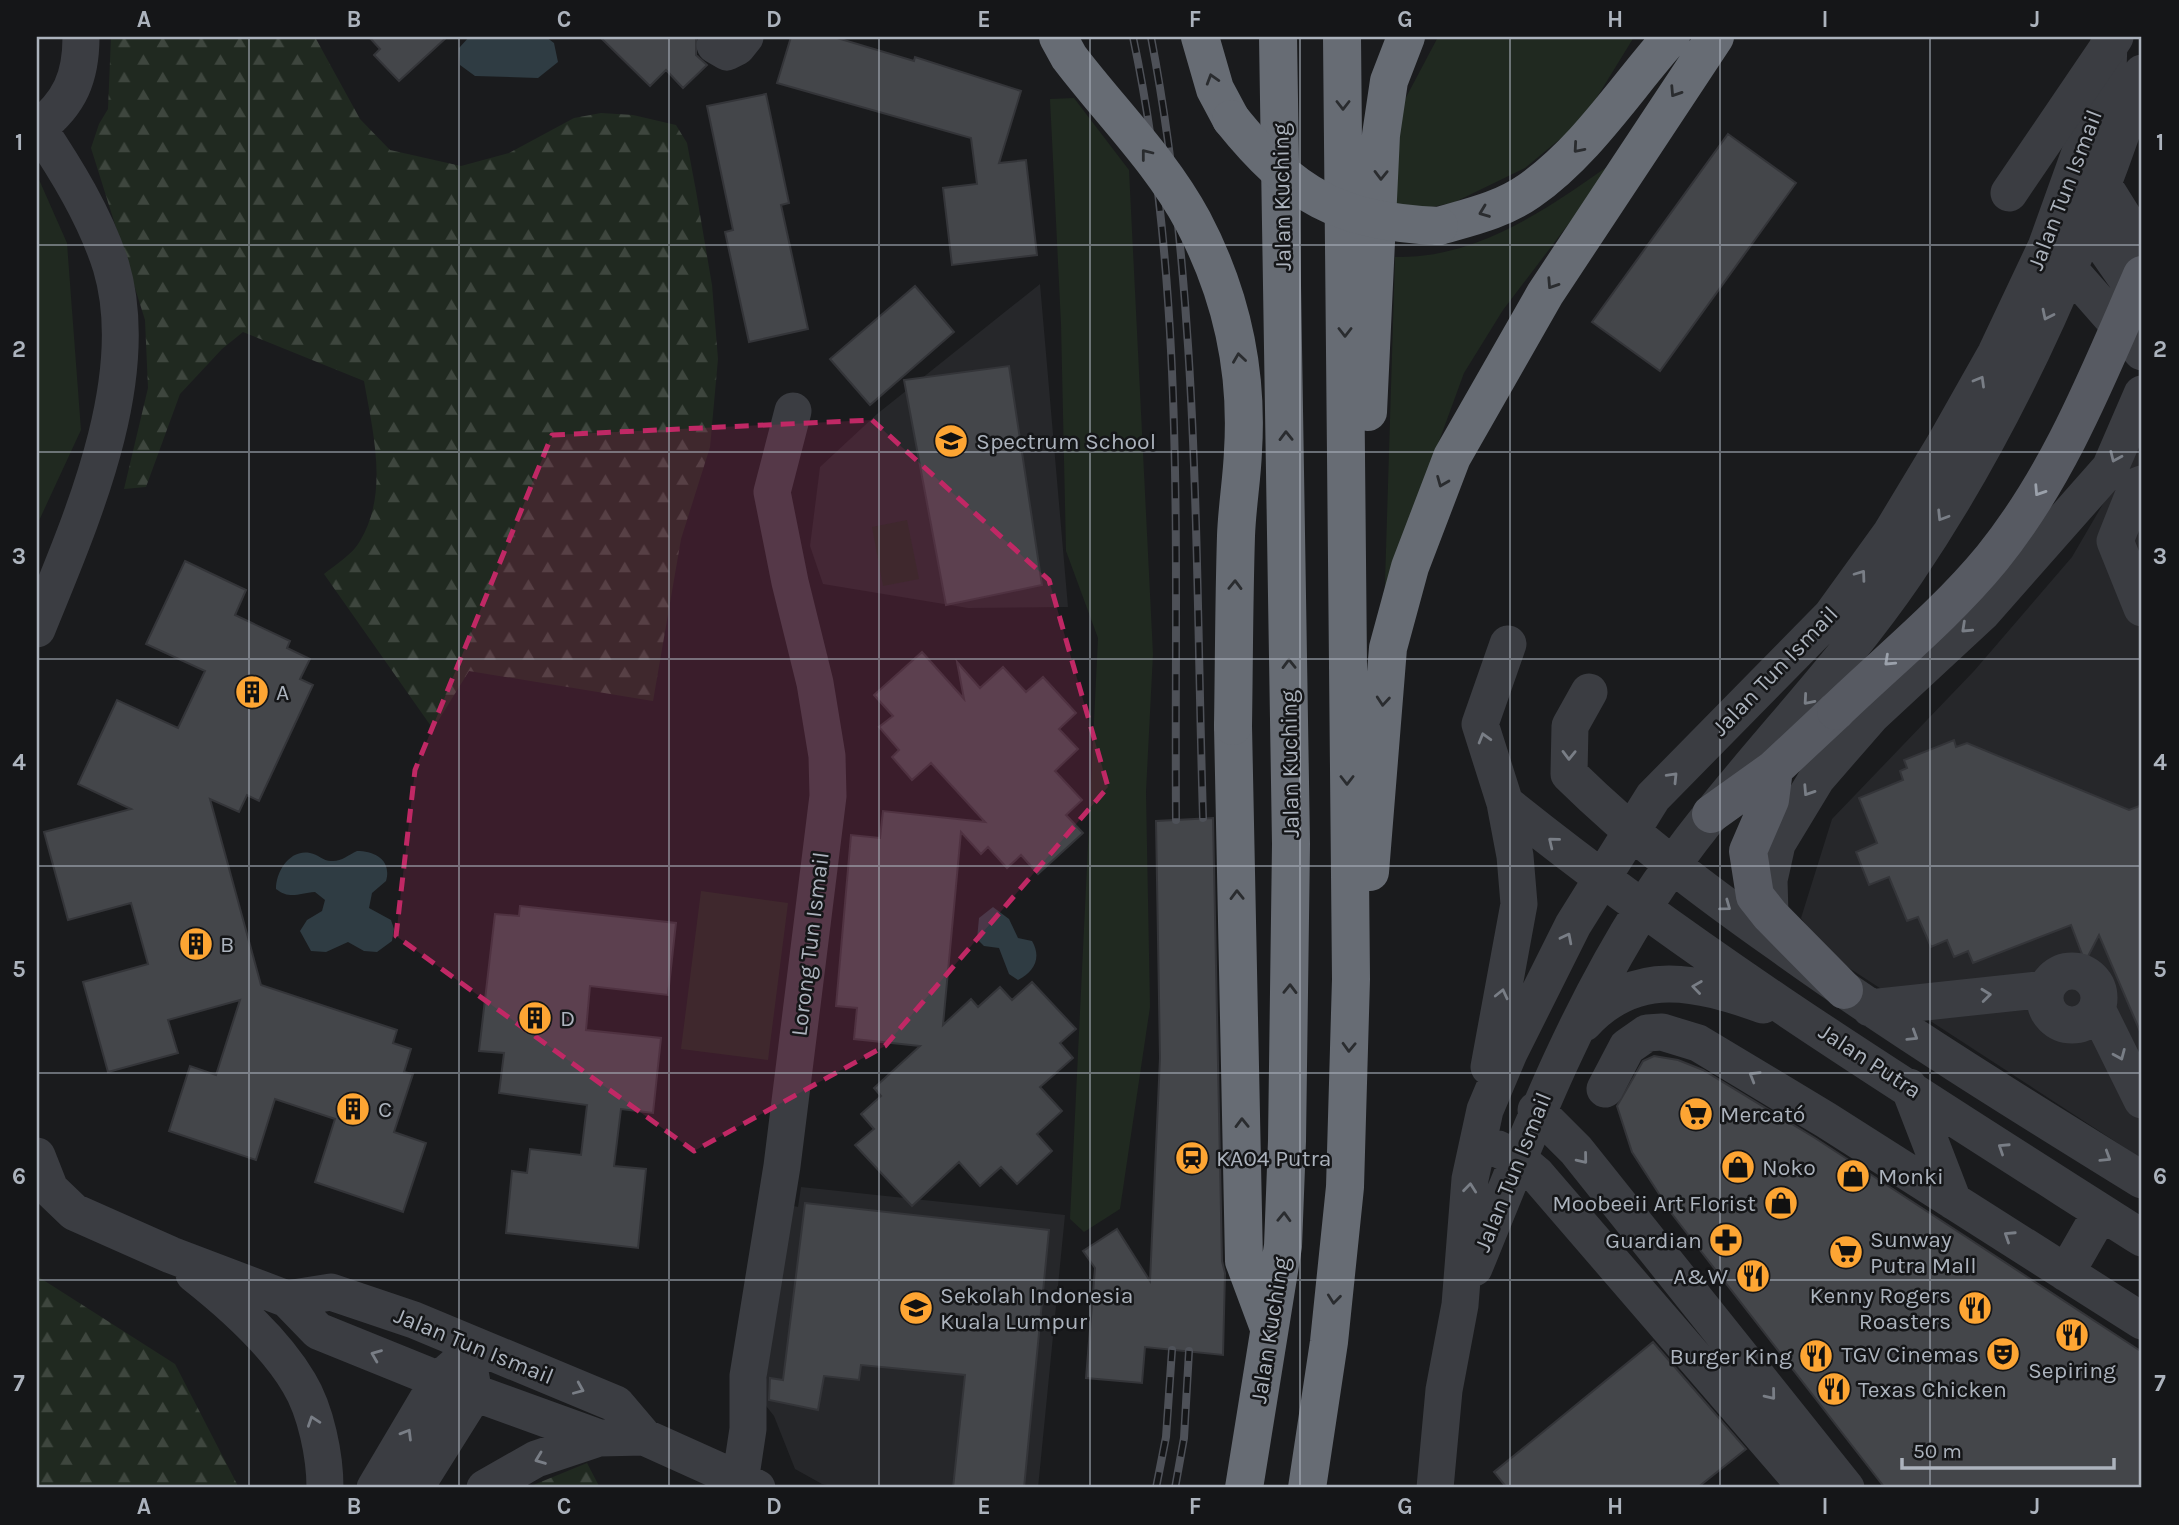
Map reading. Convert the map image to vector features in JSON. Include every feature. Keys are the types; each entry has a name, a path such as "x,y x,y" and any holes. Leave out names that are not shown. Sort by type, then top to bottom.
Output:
{"highway":[{"path":"1058,37 1082,75 1172,187 1194,222 1224,291 1236,333 1242,376 1244,449 1236,534 1233,726 1244,1261 1271,1333"},
{"path":"1200,37 1215,89 1231,118 1276,170 1311,197 1347,213 1402,224 1439,226 1484,214 1528,192 1570,157 1671,37"},
{"name":"Jalan Kuching","path":"1244,1488 1283,1246 1291,857 1278,37"},
{"path":"1307,1488 1329,1342 1345,1187 1351,979 1342,37"},
{"path":"1346,651 1359,620 1381,135 1388,80 1406,37"},
{"path":"1621,97 1658,37"},
{"path":"1351,979 1373,859 1388,649 1410,566 1429,516 1452,457 1545,294 1715,37"}],"main road":[{"path":"1711,814 1774,769 1966,588 1993,557 2047,479 2097,378 2142,275"},
{"path":"1774,769 1769,800 1748,850 1755,896 1770,915 1857,999"}],"street":[{"path":"37,629 88,504 100,462 120,331 111,266 75,187 38,127 61,108 76,85 81,37"},
{"name":"Jalan Tun Ismail","path":"1460,1305 1536,1110 1569,1039 1644,907 1711,814 1839,664 1906,573 1952,500 2001,411 2069,269 2104,186 2122,114 2108,70 2109,37"},
{"path":"2009,193 2115,37"},
{"name":"Jalan Tun Ismail","path":"1434,1488 1444,1390 1460,1305 1470,1179 1482,1125 1534,1002 1602,877 1653,797 1831,616 1891,533 1996,353 2046,247 2122,114 2142,73"},
{"path":"2104,186 2142,247"},
{"path":"2089,225 2142,301"},
{"path":"2069,269 2142,352"},
{"path":"2097,378 2132,375 2142,378"},
{"path":"1770,915 1769,880 1777,844 1817,778 1871,716 1982,613 2110,468 2142,394"},
{"name":"Lorong Tun Ismail","path":"748,1485 748,1376 785,1143 828,796 827,756 815,683 790,582 772,492 793,411"},
{"path":"2142,484 2137,486 2115,541 2142,608"},
{"path":"1508,644 1480,724 1505,803 1519,904 1511,956 1489,1057 1482,1125 1537,1175 1807,1488"},
{"name":"Jalan Putra","path":"1589,692 1570,726 1569,774 1671,867 1857,999 2142,1180"},
{"name":"Jalan Putra","path":"1505,803 1602,877 1809,1022 2142,1238"},
{"path":"1569,1039 1599,1006 1641,986 1660,984 1721,990 1809,1022"},
{"path":"1857,999 2046,989 2046,1007 2058,1021 2076,1025 2092,1017 2097,1009 2142,1100"},
{"path":"1605,1089 1613,1068 1636,1038 1647,1033 1675,1035 1698,1044 2142,1321"},
{"path":"1909,1087 1953,1201"},
{"path":"1536,1110 1576,1150 1846,1488"},
{"name":"Jalan Tun Ismail","path":"37,1156 43,1175 60,1202 74,1212 171,1255 287,1300 318,1331 459,1378 599,1438 644,1437"},
{"path":"2066,1273 2101,1212"},
{"path":"171,1255 221,1295 270,1346 300,1384 317,1431 325,1488"},
{"name":"Jalan Tun Ismail","path":"287,1300 331,1292 414,1320 616,1404 644,1437 748,1485"},
{"path":"414,1320 451,1345 459,1378 415,1488"},
{"path":"375,1488 459,1378 478,1359 516,1362"},
{"path":"485,1488 536,1460 599,1438"}],"highlighted area":[{"path":"872,420 1049,580 1108,787 885,1046 694,1151 396,936 415,770 552,435"}],"shaded area":[{"path":"469,37 546,37 554,43 558,62 538,78 475,76 460,65 459,48"},
{"name":"Spectrum School","path":"1040,284 1068,607 968,608 823,584 810,546 820,467 877,414"},
{"path":"2142,437 2142,1159 1826,953 1801,918 1832,819 1974,671 2072,557"},
{"path":"357,851 376,855 387,867 386,881 372,893 369,908 391,920 394,929 392,941 377,952 364,951 348,942 326,952 311,951 300,931 307,920 322,911 325,900 315,892 290,895 281,892 276,889 278,875 296,854 313,854 335,861"},
{"path":"993,907 1009,919 1018,938 1032,941 1035,947 1035,964 1018,980 1009,974 999,948 984,946 977,939 979,918"},
{"name":"Sekolah Indonesia Kuala Lumpur","path":"801,1187 1065,1215 1038,1488 842,1488 822,1484 795,1469 774,1416 763,1402 789,1205 798,1207"}],"green space":[{"path":"111,37 315,37 360,119 390,150 461,166 509,153 574,118 601,113 633,115 676,125 687,143 696,191 712,285 718,359 710,447 681,539 653,701 469,671 433,729 324,574 357,546 369,522 374,503 376,462 364,381 243,332 222,349 180,394 146,487 124,489 148,388 145,320 91,148 99,124 108,109"},
{"path":"1438,37 1634,37 1583,120 1525,168 1455,202 1397,215 1388,149 1403,103"},
{"path":"1074,98 1129,170 1153,654 1146,792 1150,1007 1120,1209 1084,1232 1070,1219 1098,638 1066,551 1061,324 1050,99"},
{"path":"1618,159 1503,310 1464,373 1419,496 1384,615 1395,257 1456,249 1485,239 1541,211"},
{"path":"37,175 67,243 81,430 37,525"},
{"path":"907,520 919,579 883,586 872,527"},
{"path":"701,891 788,903 768,1060 681,1049"},
{"path":"37,1276 175,1364 239,1488 37,1488"},
{"path":"587,1463 599,1486 597,1488 526,1488"}],"building":[{"path":"369,37 447,37 399,81 374,55 380,49"},
{"path":"600,37 696,37 696,55 707,65 683,88 666,70 650,86"},
{"path":"791,37 834,37 914,61 915,57 1021,91 999,163 1026,160 1037,255 952,265 943,188 977,184 971,138 777,83"},
{"path":"766,94 789,203 781,205 808,329 749,342 725,232 733,230 707,106"},
{"path":"1728,134 1796,183 1660,371 1592,322"},
{"path":"915,286 954,332 870,405 830,359"},
{"path":"1009,366 1042,585 946,605 904,380"},
{"path":"185,561 246,590 235,615 290,641 287,648 310,659 300,679 313,685 259,801 247,795 239,812 210,799 261,985 397,1030 393,1043 411,1049 404,1072 413,1074 394,1132 426,1143 403,1212 315,1182 335,1119 275,1099 256,1160 169,1131 190,1066 216,1075 240,1000 168,1020 178,1053 108,1072 83,982 148,964 131,903 68,920 44,832 131,809 78,784 117,700 178,728 205,671 146,644"},
{"path":"922,652 964,699 957,662 980,688 1003,667 1026,692 1043,677 1076,713 1059,729 1078,749 1055,771 1082,800 1066,815 1083,833 1038,874 1021,855 1007,868 988,847 981,854 961,832 943,1025 971,999 978,1007 1000,987 1012,1000 1032,982 1076,1029 1060,1043 1073,1058 1040,1087 1062,1111 1037,1134 1052,1151 1017,1184 1001,1167 980,1186 959,1162 912,1206 855,1145 874,1129 861,1114 881,1096 874,1088 920,1046 854,1039 857,1008 836,1006 851,835 880,838 883,811 985,822 931,763 912,780 892,757 899,750 879,727 893,716 874,695"},
{"path":"1954,740 1956,747 1967,743 2129,810 2142,805 2142,1036 2099,935 2085,962 2071,925 1973,963 1968,951 1954,957 1947,940 1931,947 1918,917 1907,921 1889,877 1869,885 1856,852 1877,843 1859,798 1903,780 1900,771 1907,768 1904,760"},
{"name":"KA04 Putra","path":"1213,818 1222,1261 1225,1273 1223,1355 1145,1347 1142,1383 1086,1378 1095,1268 1083,1251 1117,1229 1150,1281 1160,1058 1156,821"},
{"name":"D","path":"520,906 676,923 668,995 590,986 586,1030 661,1038 653,1113 621,1109 614,1166 646,1169 638,1248 506,1233 512,1171 527,1173 530,1149 581,1155 587,1105 499,1093 504,1053 479,1051 495,914 519,916"},
{"name":"Sunway Putra Mall","path":"1654,1056 1678,1060 1703,1070 1815,1138 2142,1352 2142,1488 1885,1488 1672,1214 1632,1152 1617,1106 1643,1061"},
{"name":"Sekolah Indonesia Kuala Lumpur","path":"805,1203 1049,1230 1024,1488 953,1488 965,1375 861,1365 859,1380 824,1376 818,1410 769,1400 770,1378 783,1380"},
{"path":"1653,1342 1746,1449 1697,1488 1507,1488 1494,1472"}],"railway":[{"path":"1133,37 1150,133 1170,329 1176,525 1176,820"},
{"path":"1151,37 1167,134 1187,328 1196,524 1203,818"},
{"path":"1156,1488 1166,1437 1172,1350"},
{"path":"1175,1488 1184,1438 1189,1351"}],"place":[{"name":"Spectrum School","path":"951,441"},
{"name":"A","path":"252,692"},
{"name":"B","path":"196,944"},
{"name":"D","path":"535,1018"},
{"name":"C","path":"353,1109"},
{"name":"Mercató","path":"1696,1114"},
{"name":"KA04 Putra","path":"1192,1158"},
{"name":"Noko","path":"1738,1167"},
{"name":"Monki","path":"1853,1176"},
{"name":"Moobeeii Art Florist","path":"1781,1203"},
{"name":"Guardian","path":"1726,1240"},
{"name":"Sunway Putra Mall","path":"1846,1252"},
{"name":"A&W","path":"1753,1276"},
{"name":"Sekolah Indonesia Kuala Lumpur","path":"916,1308"},
{"name":"Kenny Rogers Roasters","path":"1975,1308"},
{"name":"Sepiring","path":"2072,1335"},
{"name":"TGV Cinemas","path":"2003,1354"},
{"name":"Burger King","path":"1816,1356"},
{"name":"Texas Chicken","path":"1834,1389"}]}
